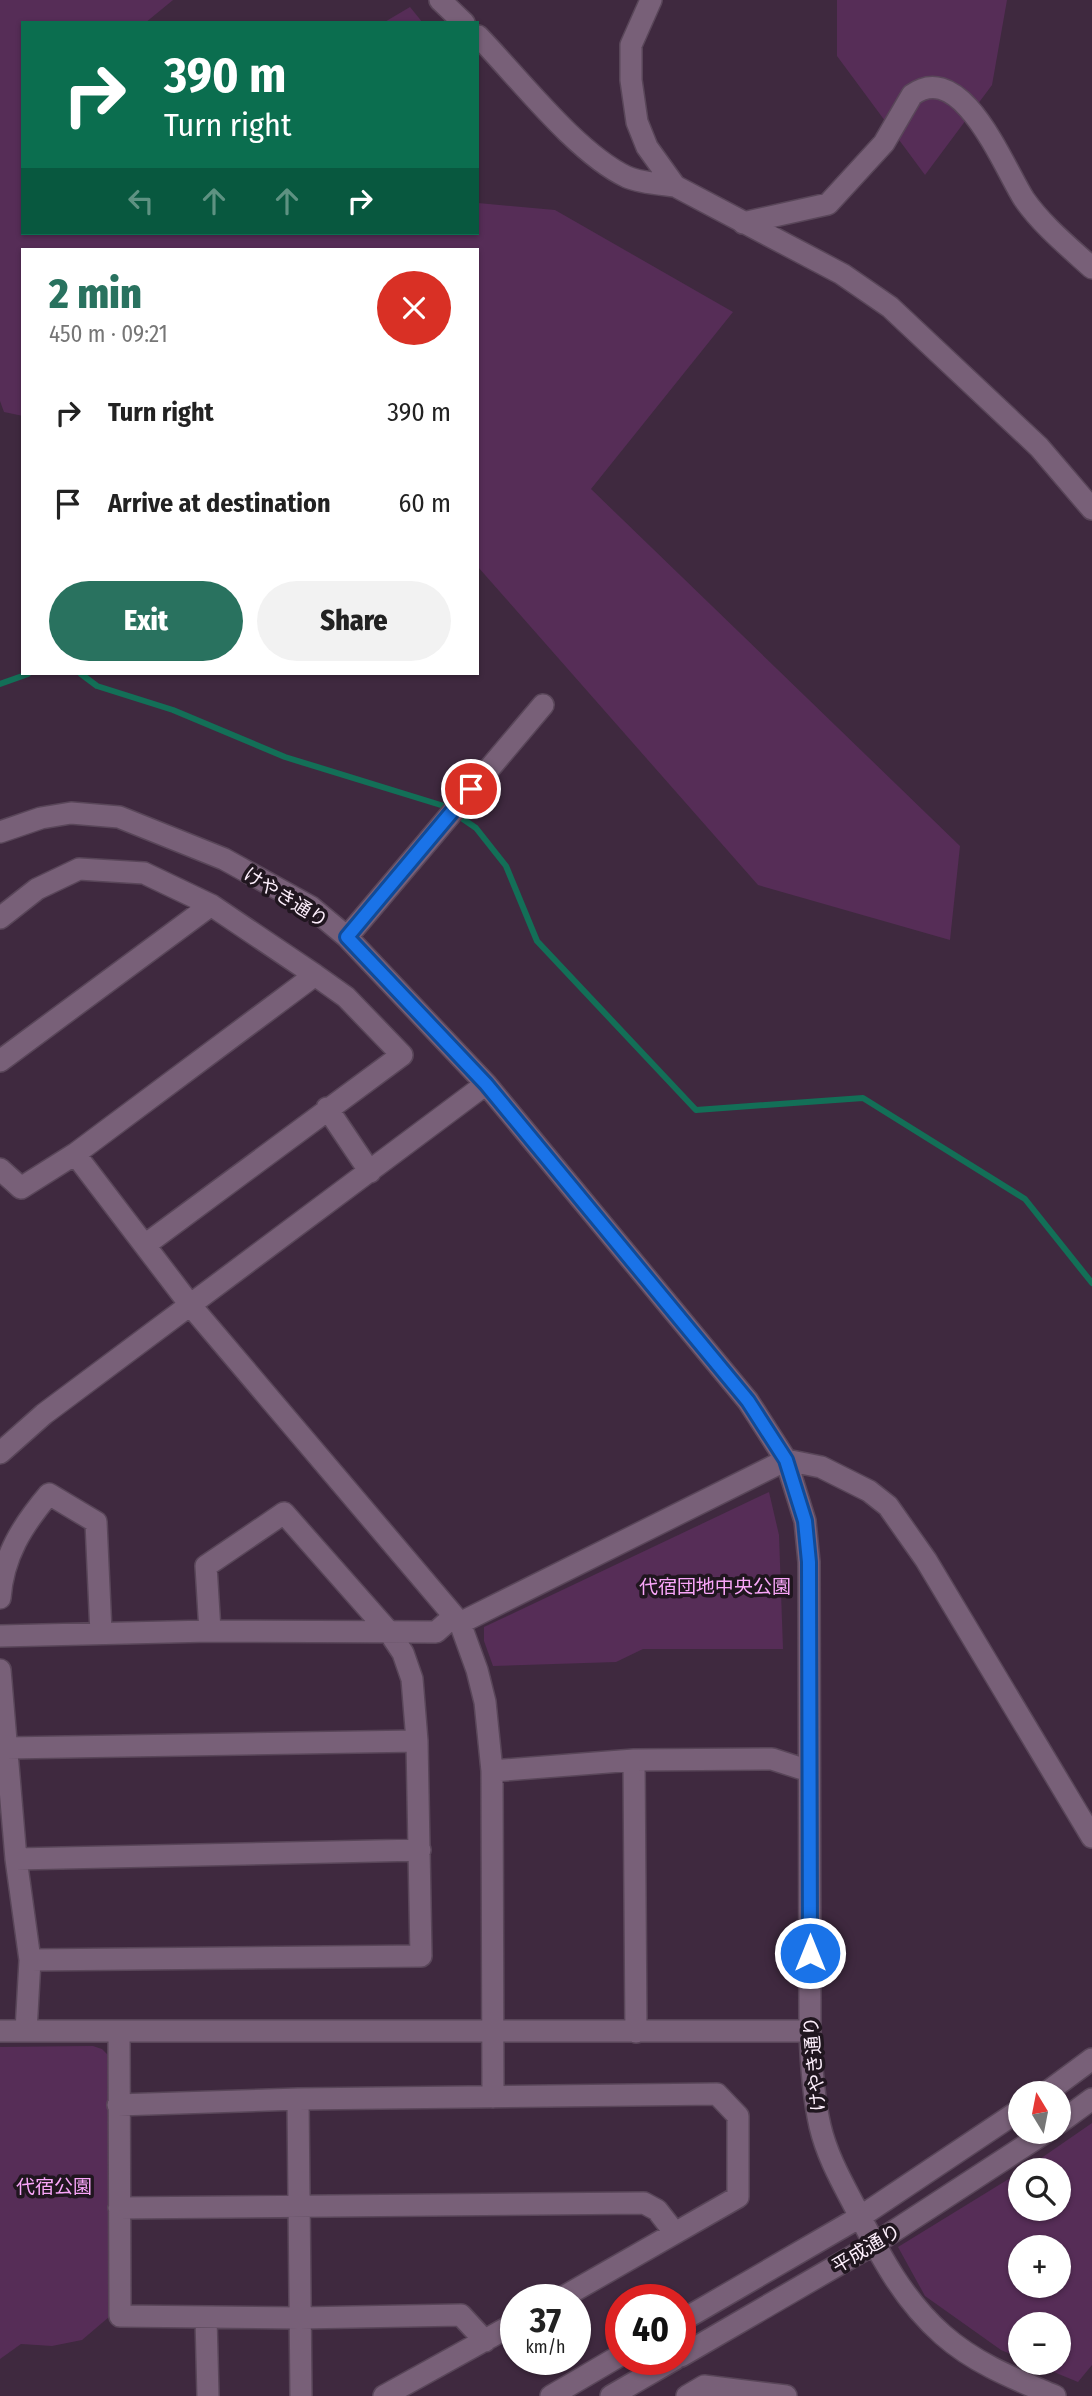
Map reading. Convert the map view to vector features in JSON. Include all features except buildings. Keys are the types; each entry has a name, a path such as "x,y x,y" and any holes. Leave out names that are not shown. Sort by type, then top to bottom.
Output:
{"street":[{"path":"440,0 462,21"},
{"path":"652,0 631,45 631,80 637,122 647,147 675,186"},
{"path":"479,37 576,139 606,164 629,178 675,186 842,274 890,307 1039,447 1092,509"},
{"path":"743,223 828,204 884,144 912,95 934,87 947,90 975,113 1025,200 1055,234 1092,268"},
{"path":"347,937 543,705"},
{"name":"けやき通り","path":"0,832 41,818 71,813 119,817 224,859 311,907 347,937 486,1084 748,1401 786,1460 805,1521 809,1562 811,2073 821,2128 833,2166 874,2244 905,2294 943,2335 994,2369 1055,2396"},
{"path":"0,918 37,889 79,869 144,873 211,905 315,975 346,997 402,1055 145,1245"},
{"path":"0,1061 211,905"},
{"path":"0,1169 21,1188 75,1154 315,975"},
{"path":"0,1453 44,1414 486,1084"},
{"path":"327,1108 370,1172"},
{"path":"75,1154 191,1306 457,1619 477,1670 485,1702 492,1771 492,2097"},
{"path":"0,1636 210,1631 436,1632 457,1619 786,1460 821,1467 869,1491 888,1506 926,1560 1092,1837"},
{"path":"0,1598 2,1571 16,1537 49,1494 96,1522 102,1633"},
{"path":"30,1960 421,1956 417,1741 412,1679 404,1653 389,1632 284,1513 206,1566 210,1631"},
{"path":"0,1670 16,1859 30,1960 26,2031"},
{"path":"7,1748 417,1741"},
{"path":"492,1771 635,1760 772,1759 809,1771"},
{"path":"635,1760 636,2032"},
{"path":"16,1859 420,1850"},
{"path":"0,2031 810,2031"},
{"path":"119,2031 120,2316 300,2318 461,2315 485,2341"},
{"path":"1062,2081 1092,2059"},
{"path":"118,2105 298,2099 717,2094 738,2116 738,2197 586,2284"},
{"path":"298,2099 301,2396"},
{"path":"1071,2114 1092,2099"},
{"name":"平成通り","path":"696,2312 860,2217 1008,2118"},
{"name":"平成通り","path":"696,2347 874,2244 1028,2144"},
{"path":"119,2208 644,2203 657,2210 675,2233"},
{"path":"206,2318 208,2396"},
{"path":"384,2396 500,2332"},
{"path":"551,2396 605,2364"},
{"path":"611,2396 647,2375"},
{"path":"687,2396 704,2386 786,2396"}],"green space":[{"path":"0,0 173,0 147,21 21,21 21,235 479,235 479,203 555,210 733,312 591,489 960,846 950,940 758,885 479,568 479,248 21,248 21,416 4,412 0,401"},
{"path":"837,0 1007,0 992,85 925,175 837,56"},
{"path":"410,7 421,21 386,21"},
{"name":"代宿団地中央公園","path":"769,1492 779,1535 783,1649 643,1649 616,1662 493,1666 484,1641 484,1627"},
{"name":"代宿公園","path":"93,2046 108,2055 109,2317 82,2340 52,2346 21,2344 0,2359 0,2047"},
{"path":"1092,2123 1092,2365 1078,2382 1061,2375 1071,2375 1071,2312 1008,2312 1008,2353 925,2296 898,2247 1008,2179 1008,2221 1071,2221 1071,2158 1041,2158 1062,2144 1071,2144 1071,2138"}],"waterway":[{"path":"0,684 25,675"},
{"path":"82,675 97,686 173,710 285,757 444,806 476,828 506,866 537,941 696,1110 863,1098 1025,1199 1092,1283"}],"route":[{"path":"471,789 347,937 486,1084 698,1338 771,1432 786,1460 805,1521 809,1562 810,1953"}]}
